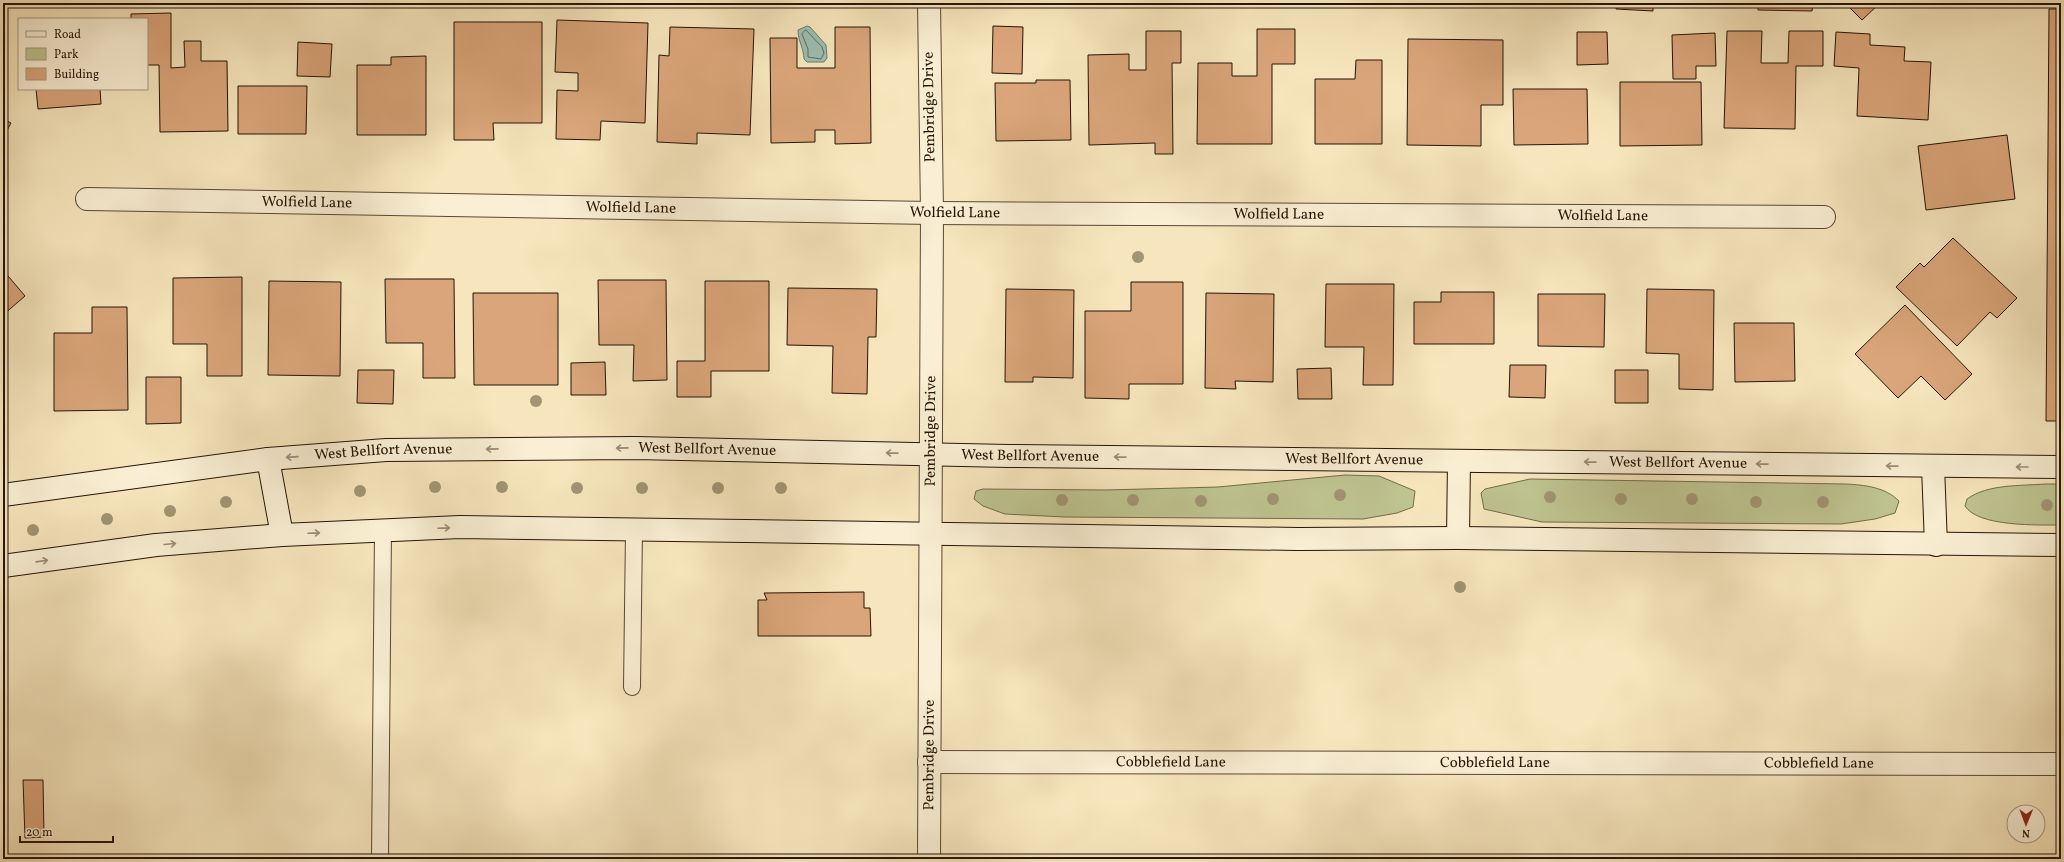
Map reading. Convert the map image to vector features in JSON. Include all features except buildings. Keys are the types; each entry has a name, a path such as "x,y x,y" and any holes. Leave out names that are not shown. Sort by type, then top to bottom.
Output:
{"main road":[{"name":"Pembridge Drive","path":"929,3 932,213 929,859"},
{"name":"Wolfield Lane","path":"87,199 932,213 1824,217"},
{"name":"West Bellfort Avenue","path":"3,494 268,459 386,450 619,448 931,453 1009,456 2061,467"},
{"path":"268,459 282,535"},
{"path":"1458,538 1459,461"},
{"path":"1933,466 1936,545"},
{"path":"3,566 156,545 282,535 460,527 1298,539 1458,538 1936,545 2061,545"},
{"name":"Cobblefield Lane","path":"929,762 2061,764"}],"lane":[{"path":"380,859 383,530"},
{"path":"632,687 634,530"}],"green space":[{"path":"1345,475 1379,476 1415,491 1413,507 1397,513 1363,519 1065,517 1005,514 983,506 974,499 976,491 983,489 1106,490 1218,487"},
{"path":"1530,479 1852,484 1881,490 1899,501 1895,513 1875,519 1841,524 1542,522 1484,509 1481,493 1485,489"},
{"path":"2061,484 2061,525 2024,525 1995,521 1982,518 1972,513 1965,506 1967,499 1975,494 1994,488"}],"water":[{"path":"807,26 810,27 826,45 827,58 824,62 807,62 804,59 798,30"}]}
